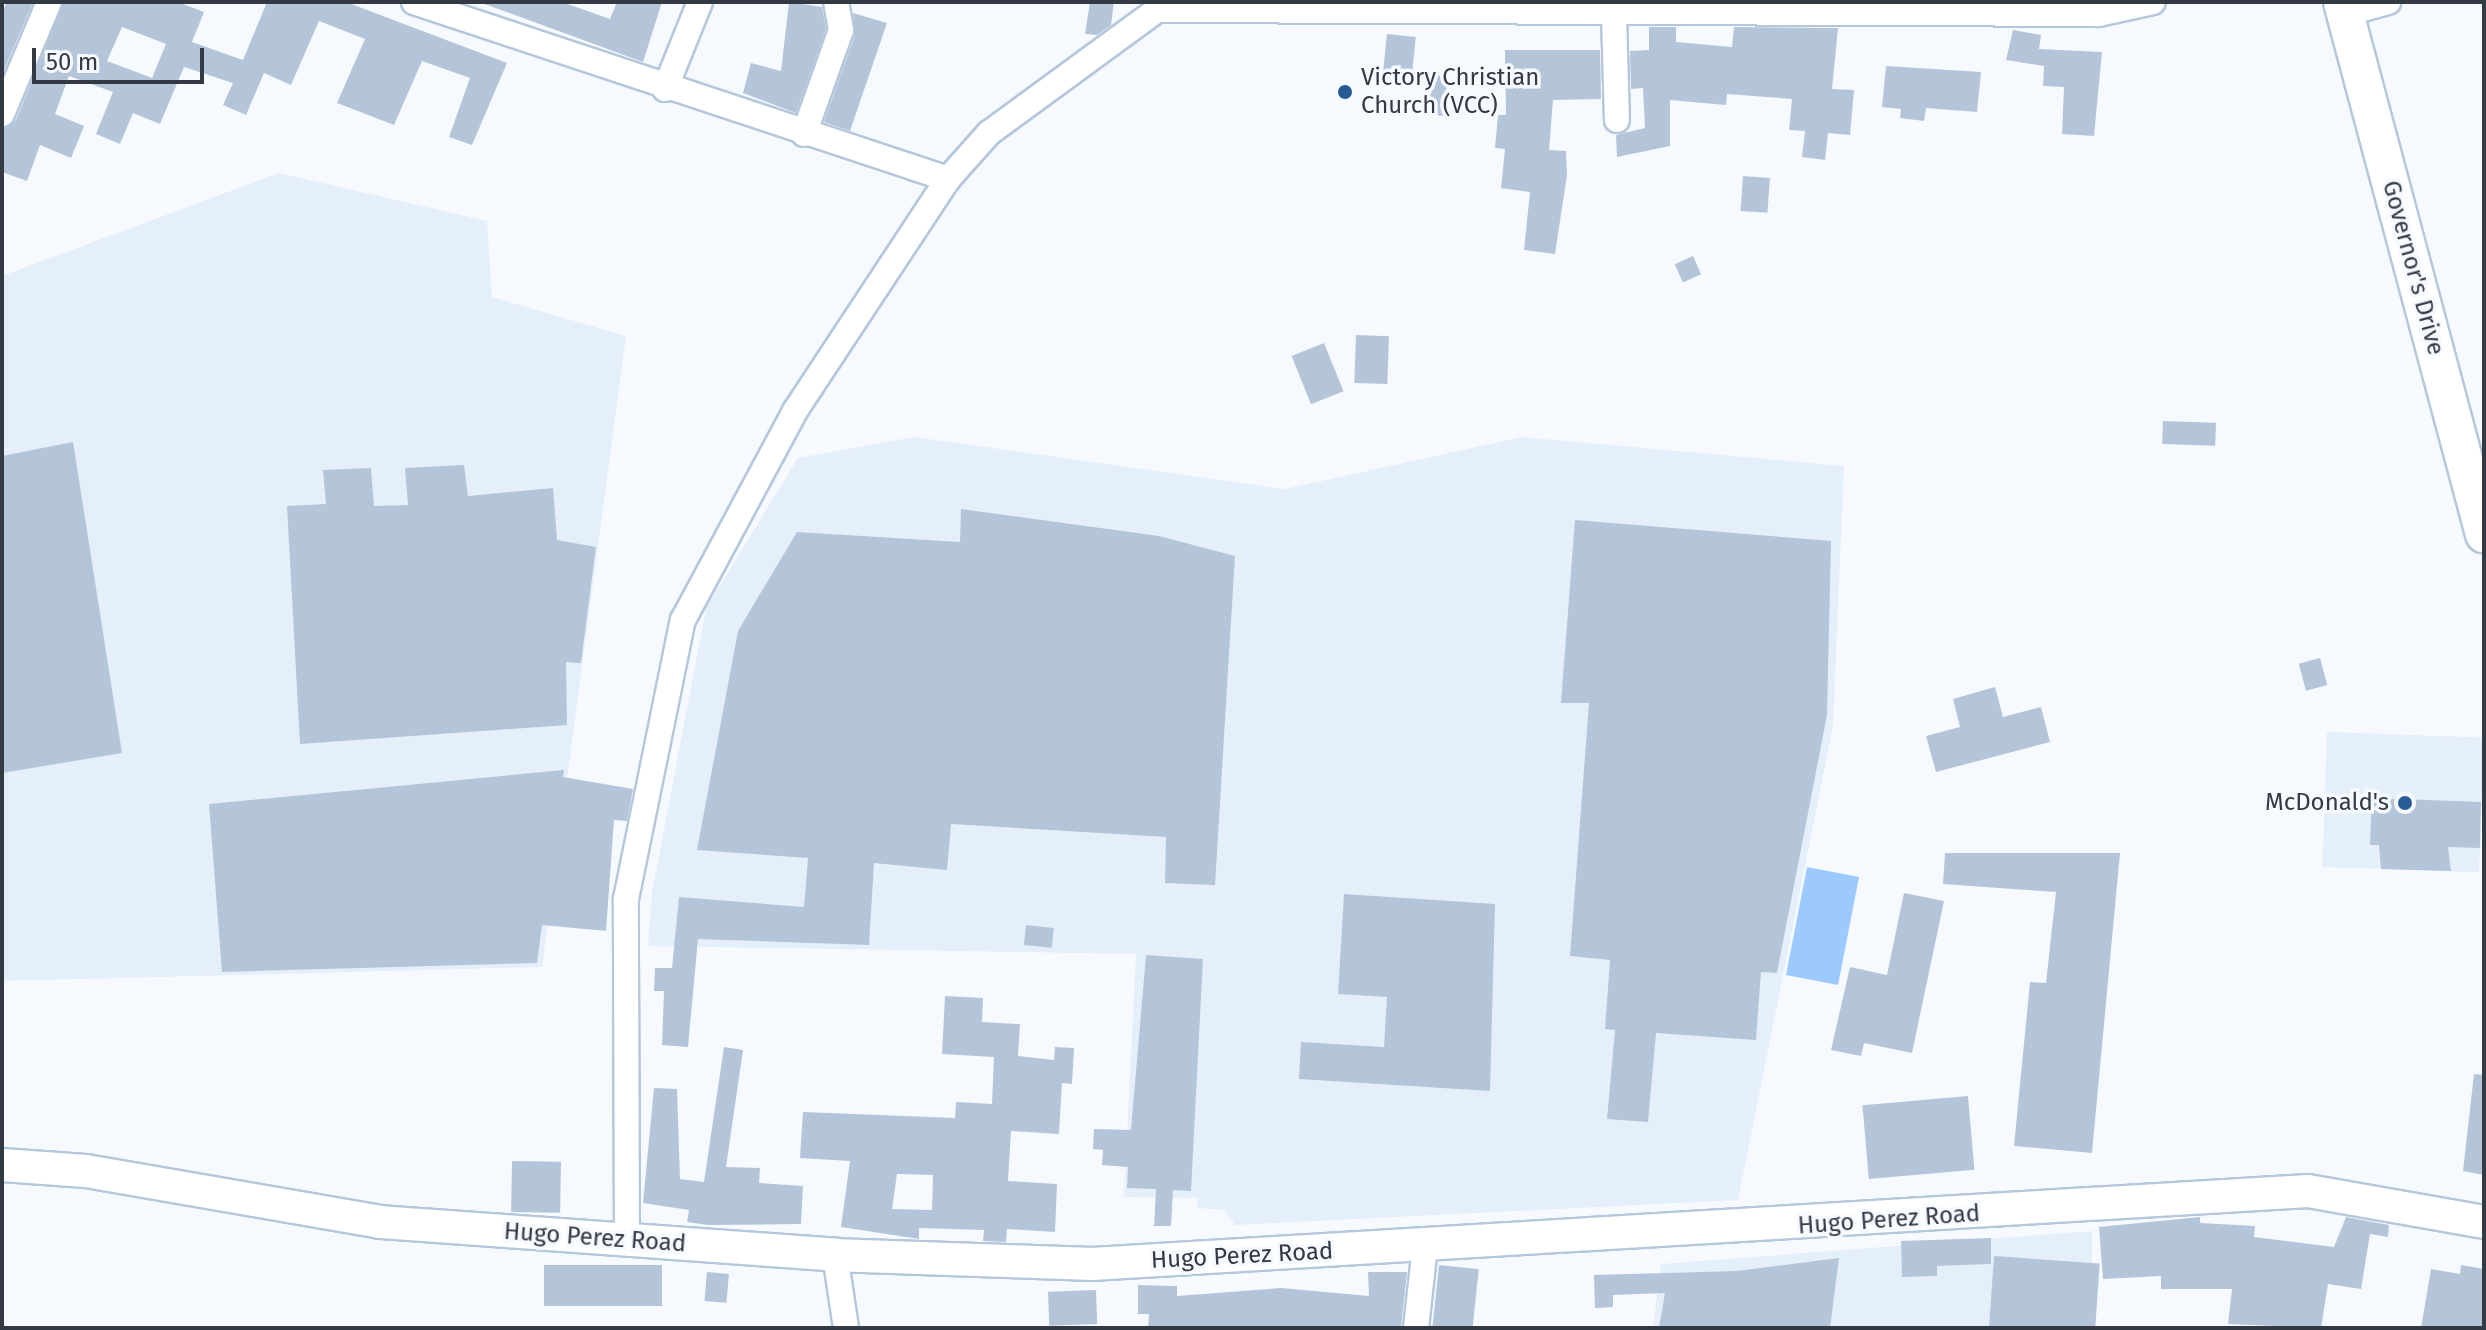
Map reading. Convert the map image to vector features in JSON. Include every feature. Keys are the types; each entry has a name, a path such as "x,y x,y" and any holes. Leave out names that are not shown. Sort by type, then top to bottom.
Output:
{"main road":[{"name":"Governor's Drive","path":"2344,8 2484,534"}],"street":[{"path":"2,114 49,2"},
{"path":"414,2 475,13 665,89 948,179"},
{"path":"665,89 700,2"},
{"path":"804,134 841,30 836,2"},
{"path":"627,1241 626,899 683,620 795,411 948,179 989,133 1132,13 1157,10 1614,15 1949,7 2099,14 2153,2"},
{"path":"2344,8 2388,2"},
{"path":"1614,15 1617,120"},
{"name":"Hugo Perez Road","path":"2,1165 86,1171 380,1222 835,1255 1092,1264 2308,1191 2484,1222"},
{"path":"1416,1328 1425,1246"},
{"path":"835,1255 846,1328"}],"shaded area":[{"path":"279,173 487,221 492,297 626,336 542,967 2,981 2,276"},
{"path":"914,437 1285,489 1522,437 1844,466 1833,726 1738,1200 1235,1225 1224,1210 1197,1208 1198,1198 1124,1197 1136,954 648,946 652,893 706,608 798,458"},
{"name":"McDonald's","path":"2327,732 2484,737 2479,872 2322,867"},
{"path":"1807,867 1859,877 1838,985 1786,975"},
{"path":"2092,1231 2091,1328 1653,1328 1661,1264"}],"building":[{"path":"7,2 33,2 2,75 2,13"},
{"path":"64,2 178,2 204,12 192,42 243,60 267,2 346,2 507,63 472,145 449,137 470,78 422,61 394,125 337,103 365,39 319,21 291,85 264,73 246,115 223,105 233,83 184,67 160,124 133,113 120,144 96,134 113,92 69,76 55,114 84,126 71,158 40,145 27,181 2,172 2,129 16,120","holes":["122,27 166,44 152,78 107,61"]},
{"path":"479,2 562,2 610,19 617,2 662,2 643,62"},
{"path":"789,2 822,7 826,29 796,113 743,93 751,63 781,71"},
{"path":"1090,2 1114,2 1111,25 1097,35 1085,34"},
{"path":"853,13 887,23 850,131 824,122 855,35"},
{"path":"1649,27 1676,27 1676,42 1732,47 1734,27 1838,28 1832,89 1854,90 1850,135 1828,133 1825,160 1802,157 1805,131 1789,130 1792,99 1727,94 1726,105 1670,100 1670,146 1617,157 1616,135 1645,128 1643,88 1631,89 1630,51 1649,50"},
{"path":"2013,30 2041,35 2039,49 2102,52 2094,136 2062,134 2064,87 2043,86 2044,66 2006,60"},
{"path":"1387,34 1416,37 1411,81 1382,78"},
{"path":"1505,50 1600,50 1601,99 1553,100 1549,150 1566,151 1567,175 1555,254 1524,250 1530,192 1501,188 1505,149 1495,148 1498,115 1506,115"},
{"path":"1886,66 1981,72 1977,112 1926,108 1924,121 1900,118 1901,109 1882,107"},
{"path":"1427,75 1449,76 1447,116 1425,115"},
{"path":"1743,176 1770,178 1767,213 1741,211"},
{"path":"1693,256 1701,274 1683,282 1675,264"},
{"path":"1356,335 1389,336 1387,384 1354,383"},
{"path":"1324,343 1343,391 1311,404 1292,356"},
{"path":"2163,421 2216,423 2215,446 2162,444"},
{"path":"73,442 122,753 2,773 2,456"},
{"path":"464,465 468,496 553,488 557,540 596,547 581,663 566,662 567,725 300,744 287,506 326,504 323,470 371,468 374,506 408,505 405,468"},
{"path":"961,509 1159,536 1235,556 1215,885 1165,883 1166,837 951,824 947,870 874,863 869,945 698,939 688,1047 662,1045 664,991 654,991 655,968 672,968 679,897 804,907 808,858 697,850 738,631 797,532 960,542"},
{"path":"1575,520 1831,541 1827,715 1777,973 1761,972 1756,1040 1656,1033 1648,1122 1607,1119 1615,1030 1605,1029 1610,960 1570,956 1589,703 1561,703"},
{"path":"2320,658 2327,685 2306,691 2299,664"},
{"path":"1995,687 2003,717 2041,707 2050,742 1936,772 1926,736 1960,727 1953,699"},
{"path":"564,770 563,777 633,789 627,821 614,820 606,931 542,925 537,963 222,972 209,804"},
{"path":"2372,798 2481,802 2480,848 2448,847 2451,871 2381,869 2379,845 2370,845"},
{"path":"1945,853 2120,853 2092,1153 2014,1146 2030,982 2046,983 2056,892 1943,884"},
{"path":"1904,893 1944,901 1912,1053 1864,1043 1861,1056 1831,1050 1850,967 1887,975"},
{"path":"1344,894 1495,904 1490,1091 1299,1079 1301,1042 1384,1047 1387,997 1338,994"},
{"path":"1026,925 1054,928 1052,948 1024,945"},
{"path":"1146,955 1203,959 1191,1191 1173,1190 1171,1226 1154,1226 1156,1189 1127,1188 1128,1167 1102,1165 1103,1150 1093,1149 1094,1129 1131,1130"},
{"path":"945,996 983,998 982,1022 1020,1024 1018,1056 1054,1060 1055,1047 1074,1048 1072,1084 1062,1083 1059,1134 1011,1131 1008,1181 1057,1184 1055,1232 1007,1229 1006,1242 983,1241 984,1230 919,1228 919,1239 841,1227 850,1161 800,1158 803,1112 955,1118 956,1102 992,1104 994,1057 942,1054","holes":["897,1174 933,1175 932,1210 892,1209"]},
{"path":"724,1047 743,1050 726,1167 760,1168 759,1183 803,1186 801,1224 708,1225 687,1222 689,1210 643,1203 654,1088 677,1089 680,1179 704,1182"},
{"path":"2474,1074 2484,1075 2484,1175 2463,1171"},
{"path":"1968,1096 1974,1170 1869,1179 1862,1105"},
{"path":"512,1161 561,1162 560,1213 511,1212"},
{"path":"2200,1217 2200,1223 2255,1226 2254,1237 2334,1247 2346,1217 2389,1225 2388,1237 2370,1234 2361,1289 2328,1284 2321,1328 2228,1324 2232,1289 2161,1289 2161,1276 2103,1279 2099,1227"},
{"path":"1991,1238 1991,1264 1937,1266 1937,1276 1902,1277 1901,1241"},
{"path":"1994,1256 2100,1263 2095,1328 1989,1328"},
{"path":"1839,1258 1830,1328 1659,1328 1665,1293 1613,1295 1613,1307 1595,1308 1594,1275 1737,1271"},
{"path":"544,1265 662,1265 662,1306 544,1306"},
{"path":"1439,1265 1479,1269 1473,1328 1432,1328"},
{"path":"2461,1265 2484,1269 2484,1328 2421,1328 2431,1269 2460,1274"},
{"path":"707,1272 729,1274 726,1303 704,1301"},
{"path":"1368,1272 1407,1272 1401,1328 1148,1328 1149,1314 1138,1314 1138,1285 1177,1286 1177,1296 1281,1288 1369,1296"},
{"path":"1096,1290 1097,1324 1049,1326 1048,1292"}],"place":[{"name":"Victory Christian Church (VCC)","path":"1345,92"},
{"name":"McDonald's","path":"2405,803"}]}
